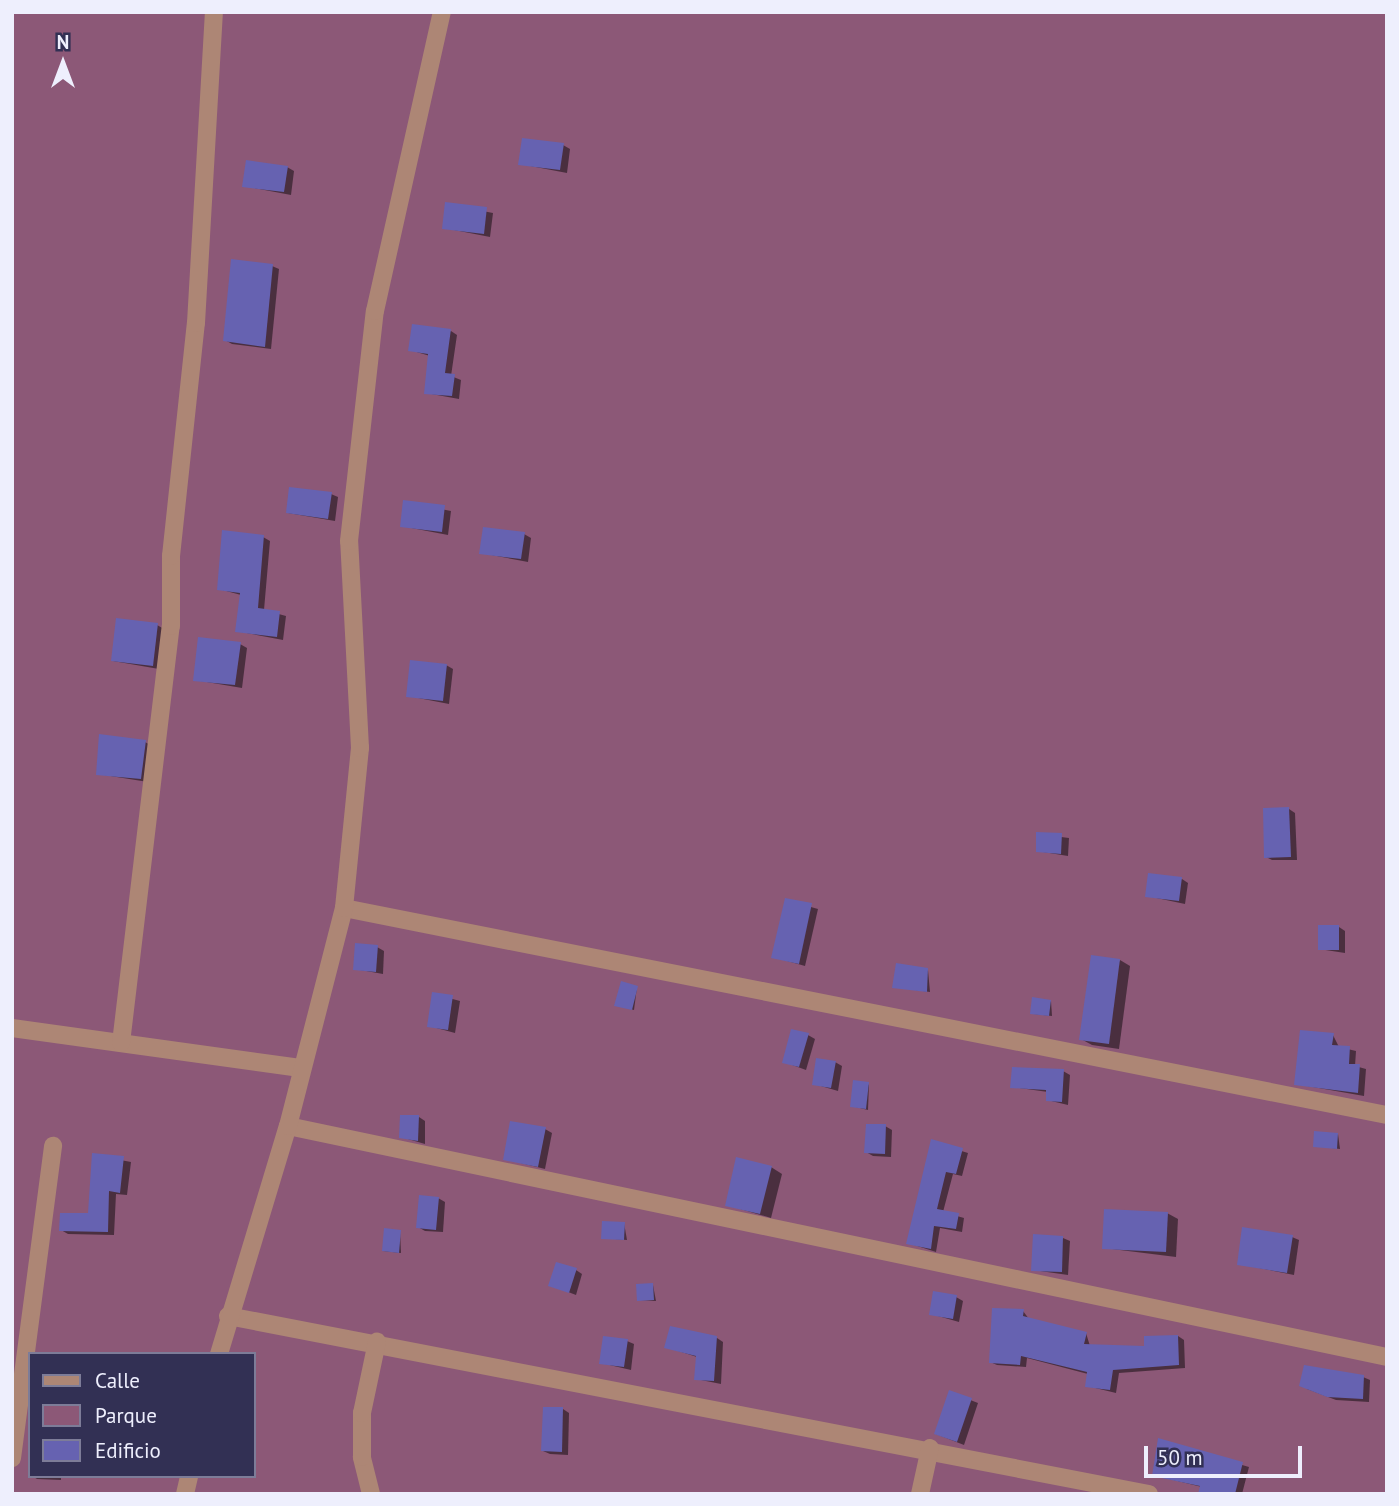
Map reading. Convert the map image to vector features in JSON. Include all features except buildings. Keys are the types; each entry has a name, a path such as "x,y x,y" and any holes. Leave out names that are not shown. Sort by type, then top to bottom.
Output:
{"street":[{"path":"121,1043 171,626 171,556 196,323 214,12"},
{"path":"219,1352 228,1316 288,1126 344,908 360,748 349,541 375,311 442,12"},
{"path":"344,908 1387,1115"},
{"path":"12,1028 302,1068"},
{"path":"288,1126 1387,1357"},
{"path":"12,1458 53,1146"},
{"path":"228,1316 930,1448 1149,1494"},
{"path":"371,1494 362,1457 362,1413 377,1342"},
{"path":"920,1494 930,1448"}],"green space":[{"path":"12,12 1387,12 1387,1494 12,1494"}]}
